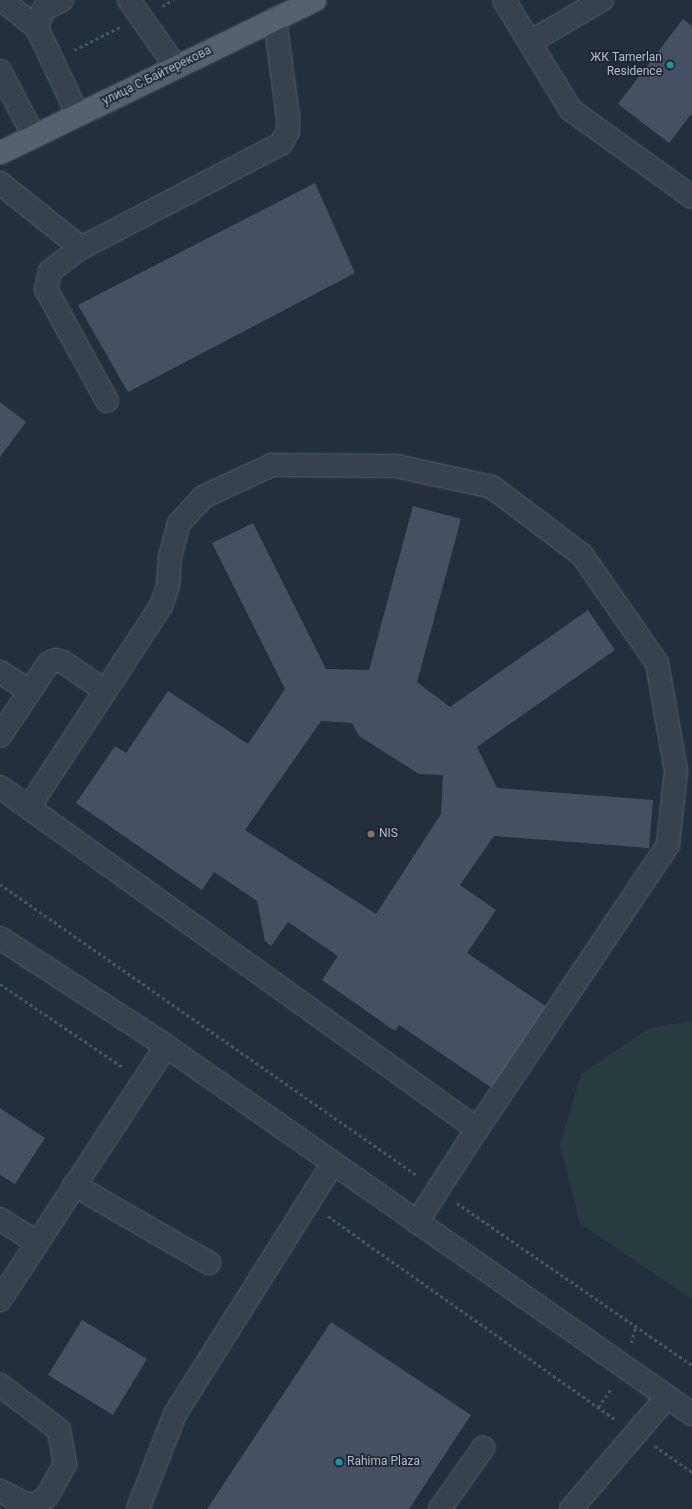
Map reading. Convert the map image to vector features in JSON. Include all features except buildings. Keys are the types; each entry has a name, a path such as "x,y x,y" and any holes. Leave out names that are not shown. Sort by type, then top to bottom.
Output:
{"main road":[{"name":"улица С.Байтерекова","path":"0,153 315,0"}],"street":[{"path":"2,0 37,28 78,115"},
{"path":"37,28 43,10 62,0"},
{"path":"504,0 571,110 692,198"},
{"path":"530,42 602,0"},
{"path":"135,8 176,67"},
{"path":"107,401 46,288 50,271 81,248 281,144 288,131 288,117 275,19"},
{"path":"0,71 34,136"},
{"path":"0,183 81,248"},
{"path":"28,807 161,606 168,586 170,557 179,523 203,497 272,465 396,466 492,487 582,555 656,663 676,771 668,845 477,1129 417,1222"},
{"path":"0,734 28,691 48,664 55,660 63,662 104,690"},
{"path":"0,672 28,691"},
{"path":"0,787 477,1129"},
{"path":"0,938 166,1046 692,1414"},
{"path":"0,1300 36,1242 166,1046"},
{"path":"138,1509 175,1414 333,1163"},
{"path":"74,1185 209,1263"},
{"path":"0,1219 36,1242"},
{"path":"0,1385 59,1430 64,1447 65,1464 47,1496 35,1505 24,1503 0,1491"},
{"path":"571,1509 667,1397"},
{"path":"440,1509 483,1448"}],"path":[{"path":"52,61 135,8 173,0"},
{"path":"0,884 438,1190 692,1365"},
{"path":"0,984 144,1081"},
{"path":"308,1202 692,1472"}],"green space":[{"path":"692,1021 692,1300 580,1223 560,1145 581,1074 649,1028"}],"place":[{"name":"ЖК Tamerlan Residence","path":"670,65"},
{"name":"NIS","path":"371,834"},
{"name":"Rahima Plaza","path":"339,1462"}]}
